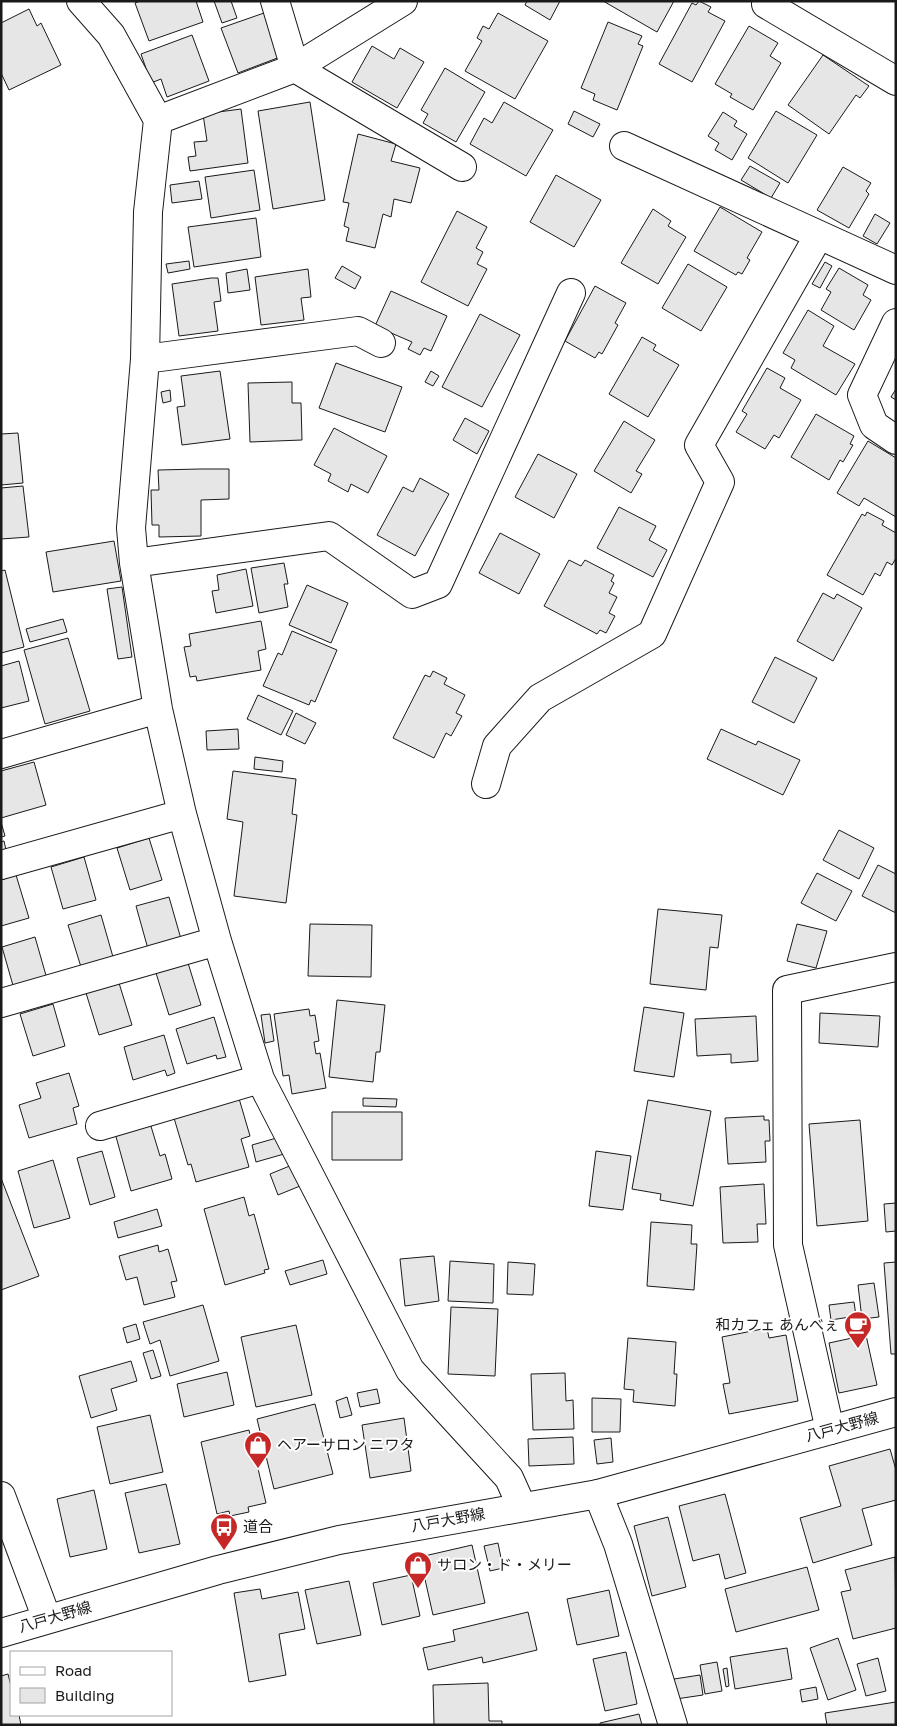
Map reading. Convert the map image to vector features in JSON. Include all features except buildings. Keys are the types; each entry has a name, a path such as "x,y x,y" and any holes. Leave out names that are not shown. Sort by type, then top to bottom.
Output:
{"street":[{"path":"81,1 111,35 158,120 148,212 145,359 131,528 134,563 158,709 182,814 218,941 260,1078 410,1370 509,1478 522,1507"},
{"path":"275,1 295,68 462,167"},
{"path":"158,120 295,68 403,1"},
{"path":"766,4 896,81"},
{"path":"624,146 896,270"},
{"path":"486,784 497,746 540,698 652,634 720,482 699,445 818,235"},
{"path":"134,563 329,536 412,594 438,584 571,293"},
{"path":"896,323 862,395 874,425 896,440"},
{"path":"145,359 358,331 381,342"},
{"path":"1,754 158,709"},
{"path":"1,865 182,814"},
{"path":"1,1003 218,941"},
{"path":"830,1430 788,1245 787,990 896,966"},
{"path":"100,1126 260,1078"},
{"name":"八戸大野線","path":"1,1633 218,1570 339,1540 598,1494 896,1412"},
{"path":"598,1494 618,1544 673,1725"},
{"path":"1,1496 46,1619"}],"place":[{"name":"和カフェ あんべぇ","path":"858,1349"},
{"name":"ヘアーサロン ニワタ","path":"258,1469"},
{"name":"道合","path":"224,1551"},
{"name":"サロン・ド・メリー","path":"418,1589"}]}
